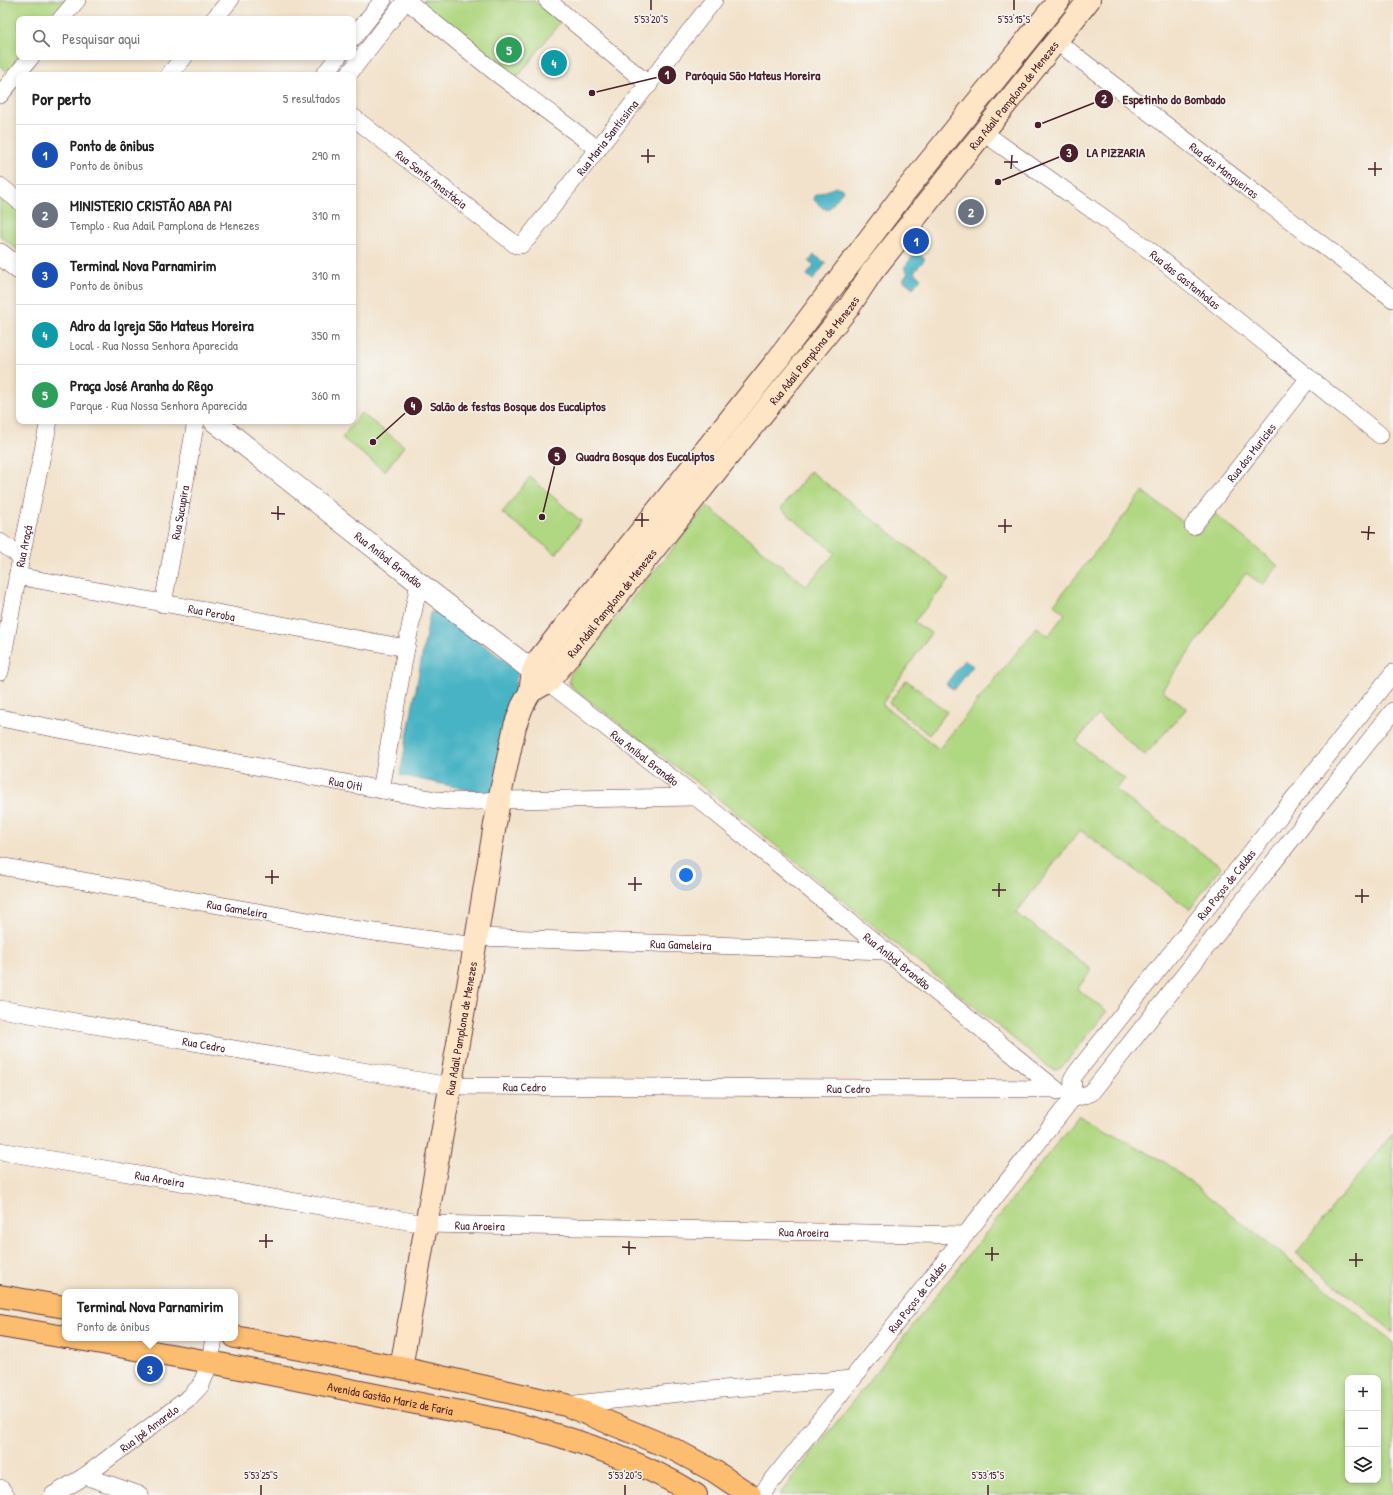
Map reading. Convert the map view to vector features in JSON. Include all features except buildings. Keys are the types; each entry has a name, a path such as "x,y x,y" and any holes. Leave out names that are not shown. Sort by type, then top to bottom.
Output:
{"main road":[{"name":"Rua Adail Pamplona de Menezes","path":"537,682 539,659 778,359 904,193 1059,0"},
{"name":"Rua Adail Pamplona de Menezes","path":"400,1368 476,941 499,800 515,726 522,706 537,682 653,551 849,307 872,272 1089,0"},
{"path":"987,129 979,109 990,94 989,87"},
{"path":"953,171 953,161 964,143 963,137 954,130"},
{"path":"778,359 796,372"},
{"path":"688,506 680,497 679,492 690,479 690,469"},
{"path":"653,551 653,544 664,526 663,520 655,514"},
{"path":"0,1296 62,1306"},
{"path":"0,1326 62,1336"},
{"path":"238,1338 400,1368 566,1405 673,1449 714,1471 750,1495"},
{"name":"Avenida Gastão Mariz de Faria","path":"90,1341 210,1362 501,1420 539,1429 569,1438 636,1465 696,1495"}],"street":[{"path":"64,16 77,0"},
{"path":"217,16 230,0"},
{"path":"356,34 383,0"},
{"path":"350,72 406,0 495,72 598,149"},
{"path":"547,0 649,85"},
{"name":"Rua Maria Santíssima","path":"510,241 516,246 524,244 714,0"},
{"name":"Rua das Mangueiras","path":"1056,41 1393,299"},
{"path":"19,72 29,60"},
{"path":"172,72 182,60"},
{"path":"326,72 336,60"},
{"path":"0,95 16,75"},
{"name":"Rua Santa Anastácia","path":"356,119 510,241"},
{"name":"Rua das Gastanholas","path":"987,129 1149,250 1380,434"},
{"path":"0,186 16,199"},
{"path":"0,254 16,267"},
{"name":"Rua dos Muricies","path":"1193,526 1309,378"},
{"name":"Rua Araçá","path":"0,672 20,557 48,424"},
{"name":"Rua Sucupira","path":"163,604 195,424"},
{"name":"Rua Aníbal Brandão","path":"218,424 419,583 537,682 696,797 1055,1089 1072,1100"},
{"path":"0,542 20,557"},
{"name":"Rua Peroba","path":"17,576 406,648"},
{"path":"381,790 419,583"},
{"name":"Rua Poços de Caldas","path":"1072,1100 1073,1077 1393,673"},
{"name":"Rua Poços de Caldas","path":"761,1495 1072,1100 1091,1093 1393,711"},
{"name":"Rua Oiti","path":"0,718 436,800 478,802 499,800 696,797"},
{"name":"Rua Gameleira","path":"0,866 345,927 476,941 885,951"},
{"name":"Rua Cedro","path":"0,1009 450,1086 1055,1089"},
{"name":"Rua Aroeira","path":"0,1151 425,1224 965,1235"},
{"name":"Rua Ipê Amarelo","path":"53,1495 85,1476 190,1397 200,1385 210,1362 214,1341"},
{"path":"566,1405 709,1390 852,1379"},
{"path":"85,1476 140,1495"},
{"path":"0,1488 6,1495"}],"green space":[{"path":"0,0 68,0 55,16 16,16 16,60 21,60 10,74 0,66"},
{"path":"424,0 533,0 560,22 517,78 428,10 423,3"},
{"path":"0,193 16,206 16,249 0,236"},
{"path":"361,413 404,446 385,471 342,438 353,424 356,424 356,420"},
{"path":"810,471 950,579 914,622 931,633 882,704 939,749 1037,627 1048,636 1065,614 1054,604 1143,492 1199,534 1215,514 1278,566 1263,585 1246,573 1162,690 1187,708 1145,755 1098,715 1076,742 1125,779 1115,790 1221,867 1190,909 1080,830 1016,913 1092,970 1077,989 1107,1011 1061,1068 1056,1070 1050,1068 725,804 574,689 569,683 570,675 707,506 806,586 835,553 781,509"},
{"path":"530,477 581,521 556,554 502,513"},
{"path":"906,680 947,712 929,735 889,703"},
{"path":"1079,1115 1166,1163 1393,1342 1393,1495 779,1495"},
{"path":"1393,1133 1393,1332 1296,1253"}],"water":[{"path":"836,187 841,188 843,191 828,210 823,208 814,200 815,195"},
{"path":"916,252 925,259 914,272 921,278 913,288 903,280 908,273 904,268"},
{"path":"814,255 826,263 813,280 807,275 814,266 809,262"},
{"path":"438,610 518,671 497,796 400,775 430,613"},
{"path":"964,660 973,666 954,690 946,684"}],"place":[{"name":"Praça José Aranha do Rêgo","path":"509,50"},
{"name":"Adro da Igreja São Mateus Moreira","path":"554,63"},
{"name":"Paróquia São Mateus Moreira","path":"592,93"},
{"name":"Espetinho do Bombado","path":"1038,125"},
{"name":"LA PIZZARIA","path":"998,182"},
{"name":"MINISTERIO CRISTÃO ABA PAI","path":"971,212"},
{"name":"Ponto de ônibus","path":"916,241"},
{"name":"Salão de festas Bosque dos Eucaliptos","path":"373,442"},
{"name":"Quadra Bosque dos Eucaliptos","path":"542,517"},
{"name":"Terminal Nova Parnamirim","path":"150,1369"}]}
